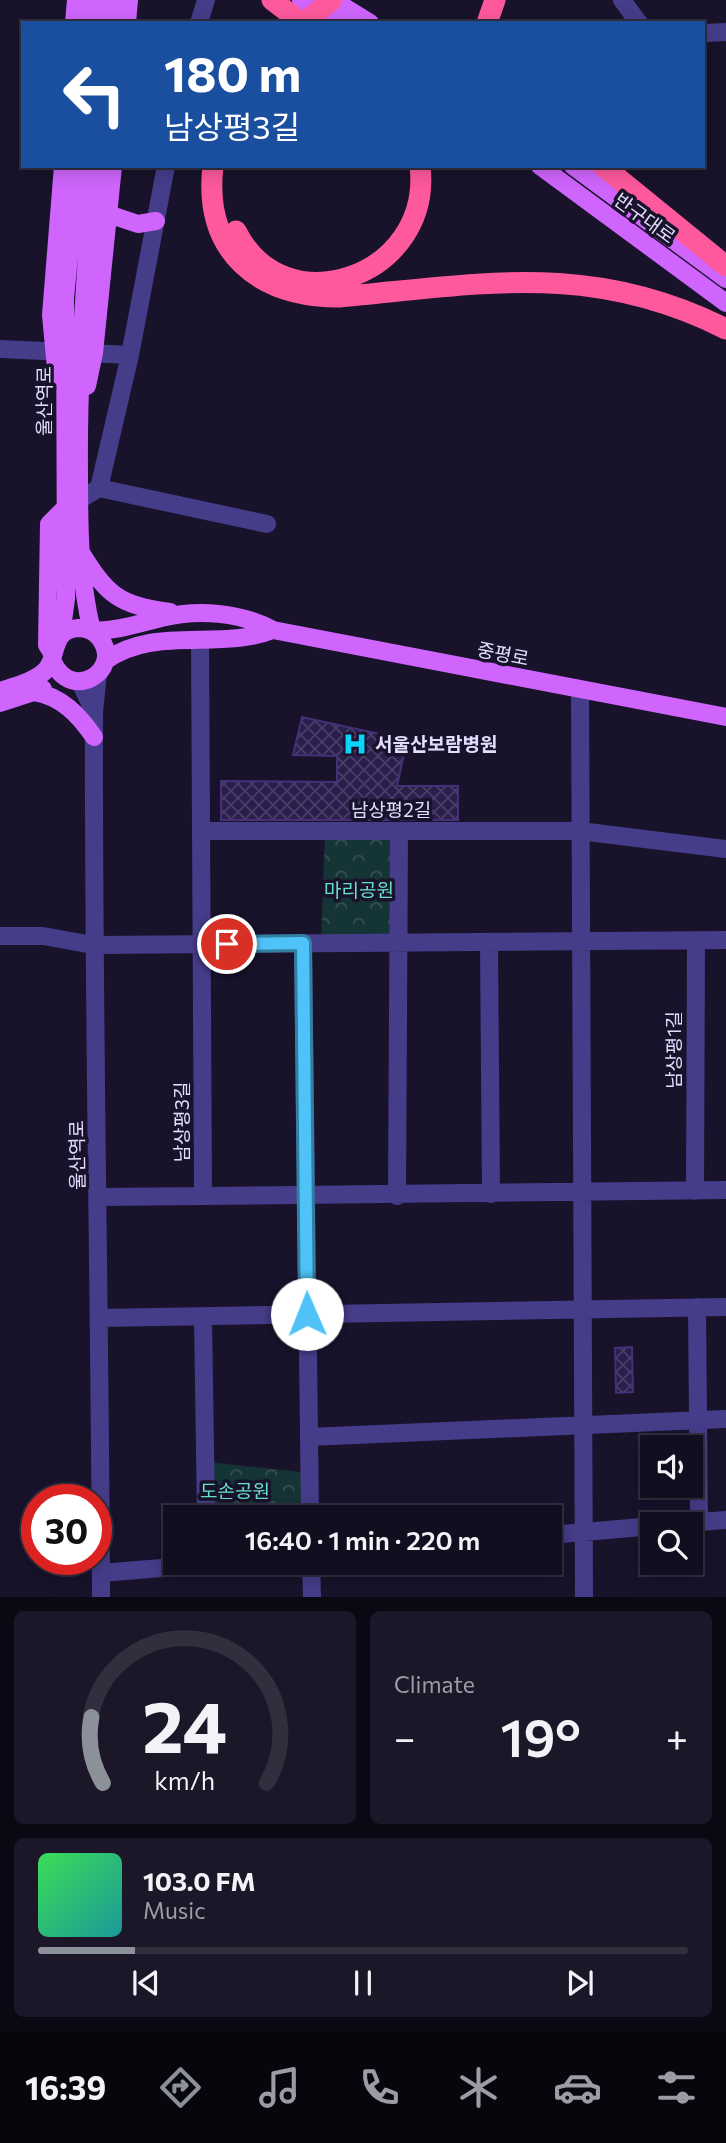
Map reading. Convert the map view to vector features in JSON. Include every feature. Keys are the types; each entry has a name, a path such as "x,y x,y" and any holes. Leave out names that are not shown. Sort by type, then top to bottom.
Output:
{"highway":[{"path":"272,0 300,21"},
{"path":"290,21 311,0"},
{"path":"306,21 332,0"},
{"path":"488,21 495,0"},
{"path":"213,168 212,202 227,245 255,276 284,291 313,297 339,297 532,281 566,282 617,289 659,301 726,329"},
{"path":"226,168 225,190 229,213 243,244 261,262 280,274 314,282 357,274 379,263 396,248 416,216 421,190 420,168"},
{"path":"605,168 726,266"}],"main road":[{"path":"74,21 76,0"},
{"path":"91,21 93,0"},
{"path":"109,21 111,0"},
{"path":"127,21 129,0"},
{"path":"301,0 337,21"},
{"path":"332,0 367,21"},
{"path":"63,168 51,315 71,427"},
{"name":"울산역로","path":"61,635 73,503 65,298 78,168"},
{"name":"울산역로","path":"71,427 95,168"},
{"path":"71,427 93,353 113,168"},
{"name":"반구대로","path":"543,168 726,303"},
{"name":"반구대로","path":"576,168 726,279"},
{"path":"108,214 138,224 156,221"},
{"path":"73,503 49,524 47,645 57,670 75,681"},
{"name":"울산역로","path":"73,503 80,570 92,631"},
{"path":"80,550 98,579 117,598 139,608 183,614"},
{"name":"중평로","path":"183,614 206,613 254,620 273,630 726,717"},
{"path":"0,691 30,680 53,657 61,635 75,628 92,631 123,630 183,614"},
{"path":"0,704 75,681 136,646 250,639 273,630"},
{"path":"92,631 104,644 102,667"},
{"path":"34,692 49,694 81,717 94,737"}],"street":[{"path":"200,21 206,0"},
{"path":"622,0 638,21"},
{"path":"705,33 726,32"},
{"path":"99,488 130,355 166,168"},
{"path":"0,349 130,355"},
{"path":"73,503 99,488 267,524"},
{"name":"남상평3길","path":"200,640 203,1196"},
{"name":"울산역로","path":"100,1484 99,1197 93,945 94,712 102,667"},
{"path":"75,681 94,712"},
{"path":"580,690 584,1597"},
{"name":"남상평2길","path":"202,831 580,831"},
{"path":"397,1196 399,831"},
{"path":"580,831 726,849"},
{"path":"0,936 43,936 93,945 726,940"},
{"name":"남상평1길","path":"695,1191 696,940"},
{"path":"489,942 491,1194"},
{"path":"303,943 310,1505"},
{"path":"99,1197 305,1198 726,1191"},
{"path":"697,1307 699,1512"},
{"path":"99,1318 726,1307"},
{"path":"203,1316 206,1505"},
{"path":"309,1437 726,1419"},
{"path":"703,1522 726,1520"},
{"path":"562,1534 640,1527"},
{"path":"112,1572 163,1567"},
{"name":"울산역로","path":"101,1575 101,1597"},
{"path":"311,1575 312,1597"}],"green space":[{"name":"마리공원","path":"325,834 393,835 394,938 321,939"},
{"name":"도손공원","path":"208,1462 310,1473 309,1505 209,1505"}],"building":[{"name":"서울산보람병원","path":"302,717 407,740 397,786 458,786 458,820 221,820 221,781 337,782 337,756 293,755"},
{"path":"632,1347 633,1392 616,1393 615,1348"}],"place":[{"name":"서울산보람병원","path":"355,744"}],"route":[{"path":"227,944 303,943 307,1314"}]}
